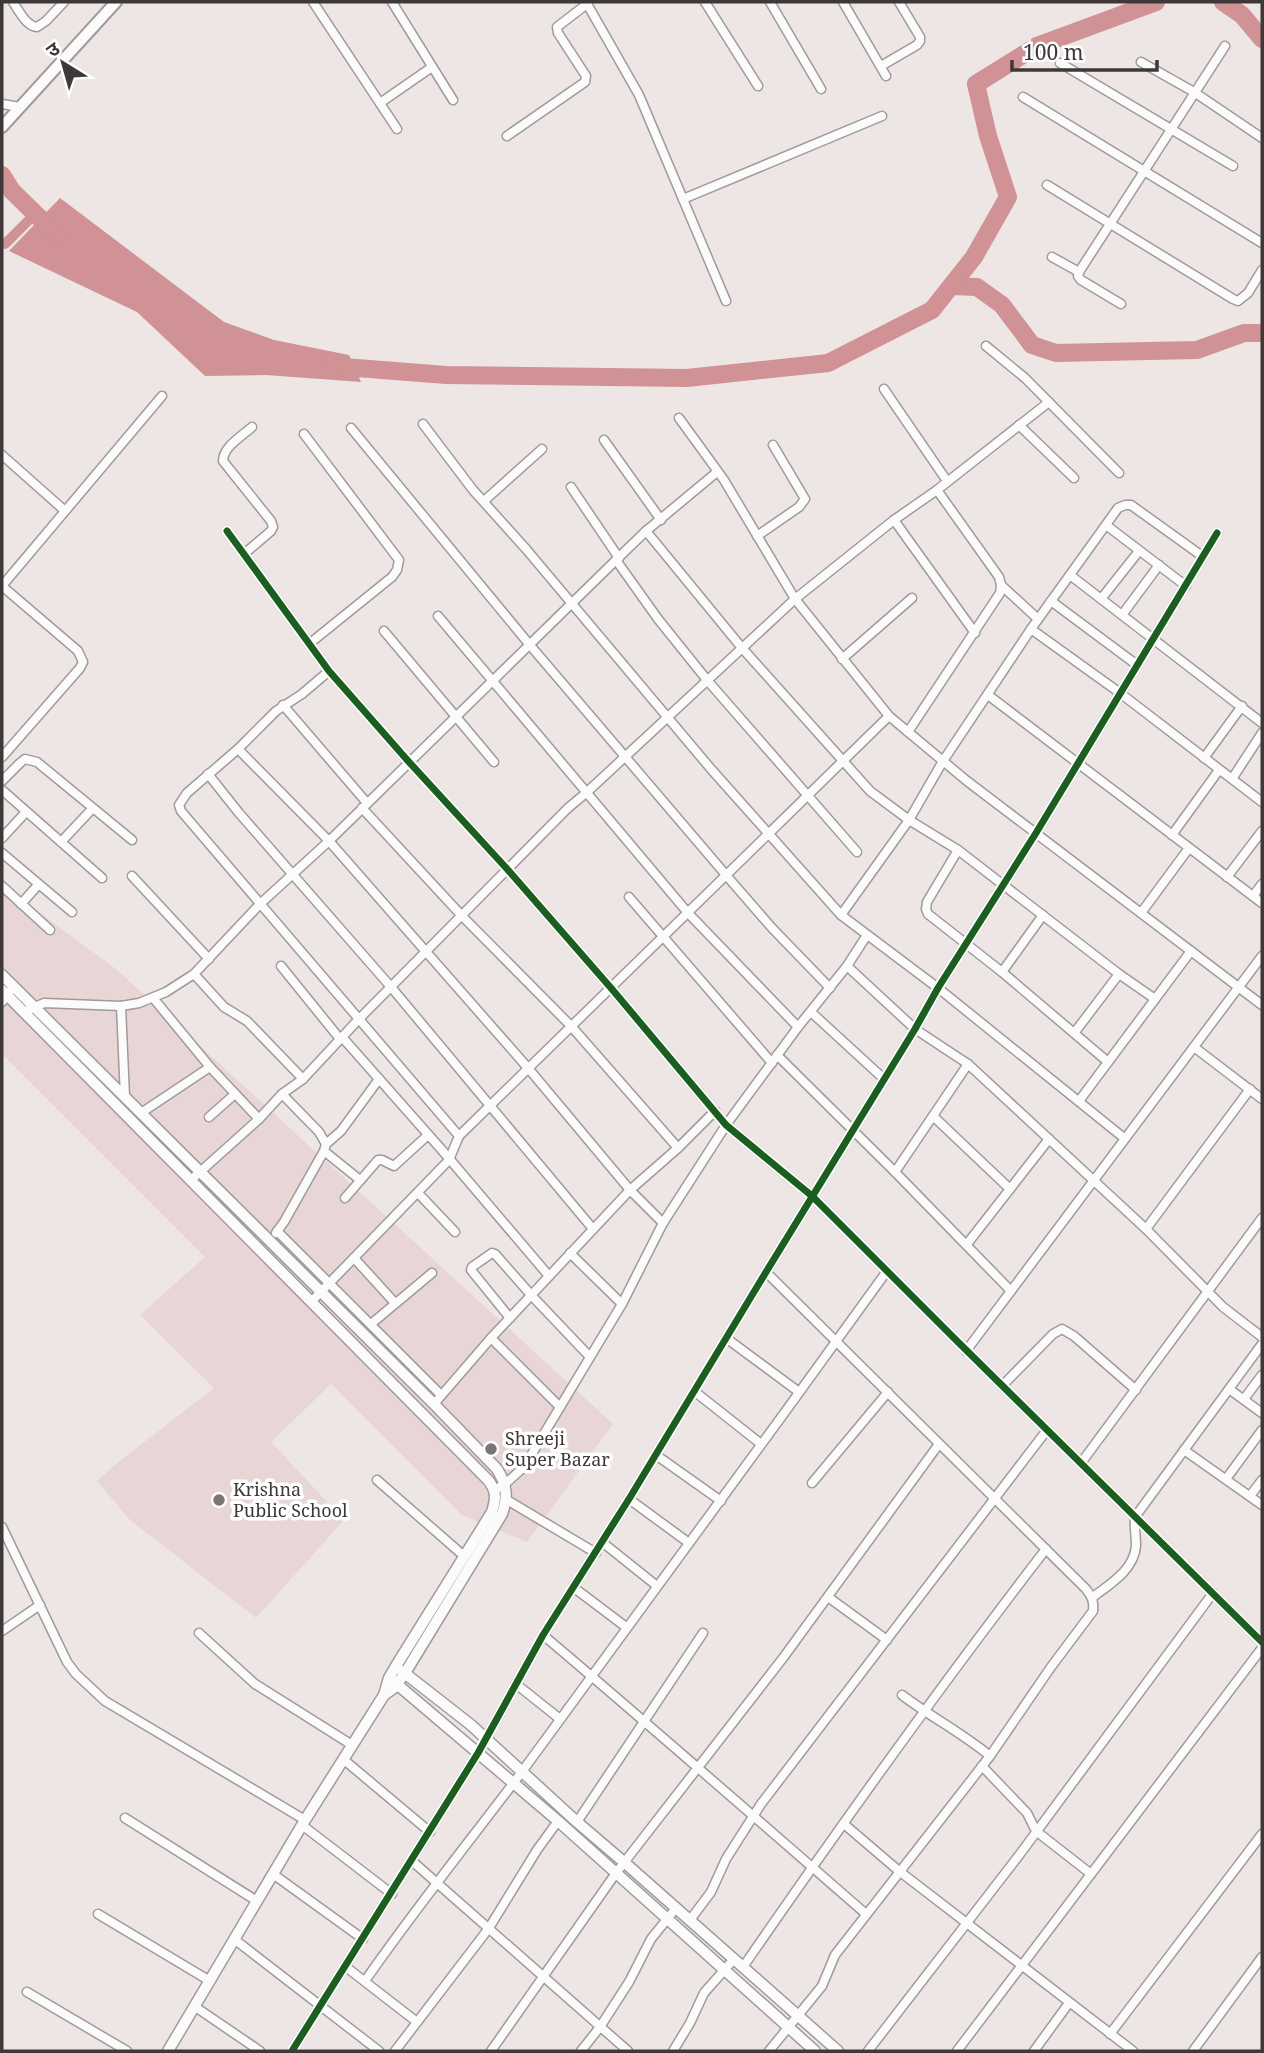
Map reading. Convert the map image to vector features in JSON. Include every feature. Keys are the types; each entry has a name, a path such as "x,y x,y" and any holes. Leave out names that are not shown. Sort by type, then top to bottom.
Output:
{"main road":[{"path":"2,127 116,2"}],"street":[{"path":"13,2 31,27 37,27 46,21 64,2"},
{"path":"313,2 397,129"},
{"path":"392,2 453,100"},
{"path":"705,2 758,86"},
{"path":"770,2 821,89"},
{"path":"843,2 886,76"},
{"path":"881,66 920,41 899,2"},
{"path":"507,136 585,82 586,76 558,33 557,27 586,3 639,95 726,301"},
{"path":"1121,304 1081,280 1079,272 1225,46"},
{"path":"1141,62 1195,92 1262,138"},
{"path":"1060,63 1233,166"},
{"path":"380,103 432,67"},
{"path":"1023,97 1262,243"},
{"path":"2,104 20,107"},
{"path":"683,199 882,116"},
{"path":"1047,185 1238,300 1248,293 1262,270"},
{"path":"1052,257 1079,272"},
{"path":"986,346 1049,402 1119,473"},
{"path":"884,389 947,481"},
{"path":"2,757 83,662 78,650 2,586 162,396"},
{"path":"191,1180 259,1119 282,1094 303,1079 568,808 795,599 1049,402"},
{"path":"679,418 724,480 795,599 889,716 943,761 1262,1005"},
{"path":"423,424 473,490 711,769 841,915 938,988 1124,1138"},
{"path":"1019,425 1074,478"},
{"path":"244,554 273,527 223,461 227,449 252,427"},
{"path":"351,428 529,644 726,875 830,988"},
{"path":"304,433 399,560 392,577 309,644"},
{"path":"604,440 661,520"},
{"path":"757,536 799,507 805,499 774,445"},
{"path":"484,501 542,449"},
{"path":"2,455 64,510"},
{"path":"24,1012 52,1003 121,1006 139,1003 154,999 194,974 291,873 329,841 646,531 717,472"},
{"path":"571,487 658,620 706,680 856,852"},
{"path":"908,732 975,633 1000,593 1001,585 999,577 937,489"},
{"path":"841,915 909,820 943,761 1031,629 1118,508 1131,505 1202,556"},
{"path":"894,520 975,633"},
{"path":"1105,526 1186,586"},
{"path":"228,531 329,671 508,870 726,1125 812,1196 1262,1642"},
{"path":"646,531 742,648 870,791 909,820 958,850 1155,999"},
{"path":"292,2051 430,1832 486,1740 543,1635 656,1455 938,988 1079,764 1217,533"},
{"path":"1101,599 1139,551"},
{"path":"1122,615 1159,565"},
{"path":"1070,575 1262,723"},
{"path":"1001,585 1038,619"},
{"path":"842,659 912,598"},
{"path":"1051,601 1137,665"},
{"path":"438,616 688,913 798,1027"},
{"path":"1031,629 1120,693 1262,802"},
{"path":"384,631 494,762"},
{"path":"329,671 302,694 283,705 239,749 208,774 179,805 181,811 459,1136"},
{"path":"988,695 1262,903"},
{"path":"283,705 365,805 462,916 572,1026 678,1148"},
{"path":"1204,758 1242,706"},
{"path":"311,1302 449,1160 459,1136 889,716"},
{"path":"1232,779 1262,733"},
{"path":"239,749 329,841 528,1068 630,1190 663,1223"},
{"path":"2,781 20,763 30,759 37,762 132,840"},
{"path":"1172,835 1219,770"},
{"path":"208,774 391,987 593,1229"},
{"path":"2,790 102,878"},
{"path":"61,842 92,809"},
{"path":"2,838 26,812"},
{"path":"1227,877 1262,831"},
{"path":"1141,913 1189,848"},
{"path":"958,850 927,902 926,909 933,919 1002,972 1108,1062"},
{"path":"2,853 72,912"},
{"path":"132,876 209,959"},
{"path":"21,904 38,884"},
{"path":"1253,896 1262,884"},
{"path":"2,886 50,930"},
{"path":"629,897 772,1063"},
{"path":"1002,972 1043,915"},
{"path":"495,1490 524,1467 622,1304 663,1223 726,1125 847,966 867,934"},
{"path":"1079,1101 1191,951"},
{"path":"966,1351 1262,956"},
{"path":"281,966 549,1276"},
{"path":"847,966 915,1029 968,1064 1146,1229 1223,1307 1262,1337"},
{"path":"194,974 224,1007 247,1021 303,1079"},
{"path":"1075,1032 1119,974"},
{"path":"2,975 434,1404 497,1469 505,1484 507,1500 502,1514 303,1822 168,2051"},
{"path":"14,986 3,995 24,1012 191,1180 488,1479 495,1490 492,1512 400,1670"},
{"path":"154,999 210,1067 259,1119"},
{"path":"121,1006 125,1097"},
{"path":"811,1012 884,1079"},
{"path":"1194,1047 1262,1099"},
{"path":"777,1055 1011,1291"},
{"path":"895,1172 968,1064"},
{"path":"141,1113 210,1067"},
{"path":"269,1240 284,1222 325,1148 341,1131 379,1079"},
{"path":"1146,1229 1250,1089"},
{"path":"209,1117 235,1094"},
{"path":"282,1094 323,1137 325,1148 360,1180"},
{"path":"434,1404 491,1338 630,1190 715,1111"},
{"path":"933,1116 1010,1189"},
{"path":"345,1198 378,1160 394,1166 428,1135"},
{"path":"967,1244 1049,1139"},
{"path":"418,1193 455,1232"},
{"path":"1081,1463 1262,1218"},
{"path":"277,1231 441,1395"},
{"path":"570,1253 622,1304"},
{"path":"510,1318 472,1274 472,1267 488,1255 495,1254 590,1357"},
{"path":"354,1258 395,1303"},
{"path":"365,1981 522,1772 887,1271"},
{"path":"766,1272 1093,1597 1093,1611 990,1756 835,1955 822,1986 769,2051"},
{"path":"370,1324 432,1273"},
{"path":"1002,1386 1053,1334 1062,1329 1074,1336 1136,1390"},
{"path":"491,1338 561,1407"},
{"path":"726,1338 799,1392"},
{"path":"1093,1597 1119,1576 1133,1560 1136,1549 1135,1517 1262,1344"},
{"path":"1244,1399 1262,1376"},
{"path":"1229,1389 1262,1413"},
{"path":"694,1391 761,1444"},
{"path":"812,1483 888,1392"},
{"path":"690,1920 711,1892 721,1867 753,1815 1047,1430"},
{"path":"1226,1479 1262,1430"},
{"path":"491,2051 616,1873 783,1658 939,1444"},
{"path":"1184,1450 1262,1506"},
{"path":"656,1455 721,1501"},
{"path":"377,1480 464,1556"},
{"path":"1250,1496 1262,1480"},
{"path":"629,1499 688,1543"},
{"path":"507,1500 596,1553"},
{"path":"2,1527 66,1662 97,1695 303,1822 392,1894"},
{"path":"602,1542 657,1586"},
{"path":"743,1967 975,1640 1046,1549"},
{"path":"573,1587 626,1628"},
{"path":"868,2051 1213,1593"},
{"path":"828,1597 887,1640"},
{"path":"2,1631 40,1605"},
{"path":"198,1633 255,1684 352,1745"},
{"path":"577,1822 703,1633"},
{"path":"543,1635 698,1766 866,1914"},
{"path":"957,2051 1262,1648"},
{"path":"400,1670 471,1725 577,1822 838,2051"},
{"path":"393,1681 558,1821 815,2051"},
{"path":"516,1684 560,1719"},
{"path":"902,1695 990,1756"},
{"path":"343,1759 430,1832"},
{"path":"982,1766 1027,1813 1036,1831 1091,1874"},
{"path":"125,1818 257,1901"},
{"path":"395,2051 489,1928 558,1821"},
{"path":"844,1824 966,1924 1131,2051"},
{"path":"1110,2034 1262,1834"},
{"path":"412,1861 628,2051"},
{"path":"273,1874 363,1940"},
{"path":"581,2051 600,2027 632,1976 646,1947 676,1908"},
{"path":"98,1914 210,1981"},
{"path":"234,1939 379,2051"},
{"path":"1193,2051 1262,1957"},
{"path":"673,2051 690,2023 700,1999 734,1959"},
{"path":"346,1967 417,2022"},
{"path":"27,1992 127,2051"},
{"path":"1034,2051 1069,2003"},
{"path":"194,2007 260,2051"}],"shaded area":[{"path":"60,198 224,322 274,340 349,355 361,382 266,375 205,376 137,312 9,251"},
{"path":"2,885 116,969 613,1424 527,1542 462,1515 331,1384 271,1442 344,1520 256,1618 129,1519 97,1481 214,1388 140,1315 205,1257 2,1054"}],"waterway":[{"path":"331,366 446,375 687,378 828,363 932,310 974,257 1008,197 988,136 976,84 1037,46 1156,2"},
{"path":"1223,2 1242,15 1262,39"},
{"path":"2,175 12,191 56,234"},
{"path":"5,244 35,214"},
{"path":"951,286 977,287 1002,305 1032,345 1056,353 1197,350 1244,333 1262,333"}],"cycle path":[{"path":"227,531 329,671 508,870 726,1125 812,1196 1262,1642"},
{"path":"292,2051 478,1753 543,1635 629,1499 1217,533"}],"place":[{"name":"Shreeji Super Bazar","path":"491,1449"},
{"name":"Krishna Public School","path":"219,1500"}]}
